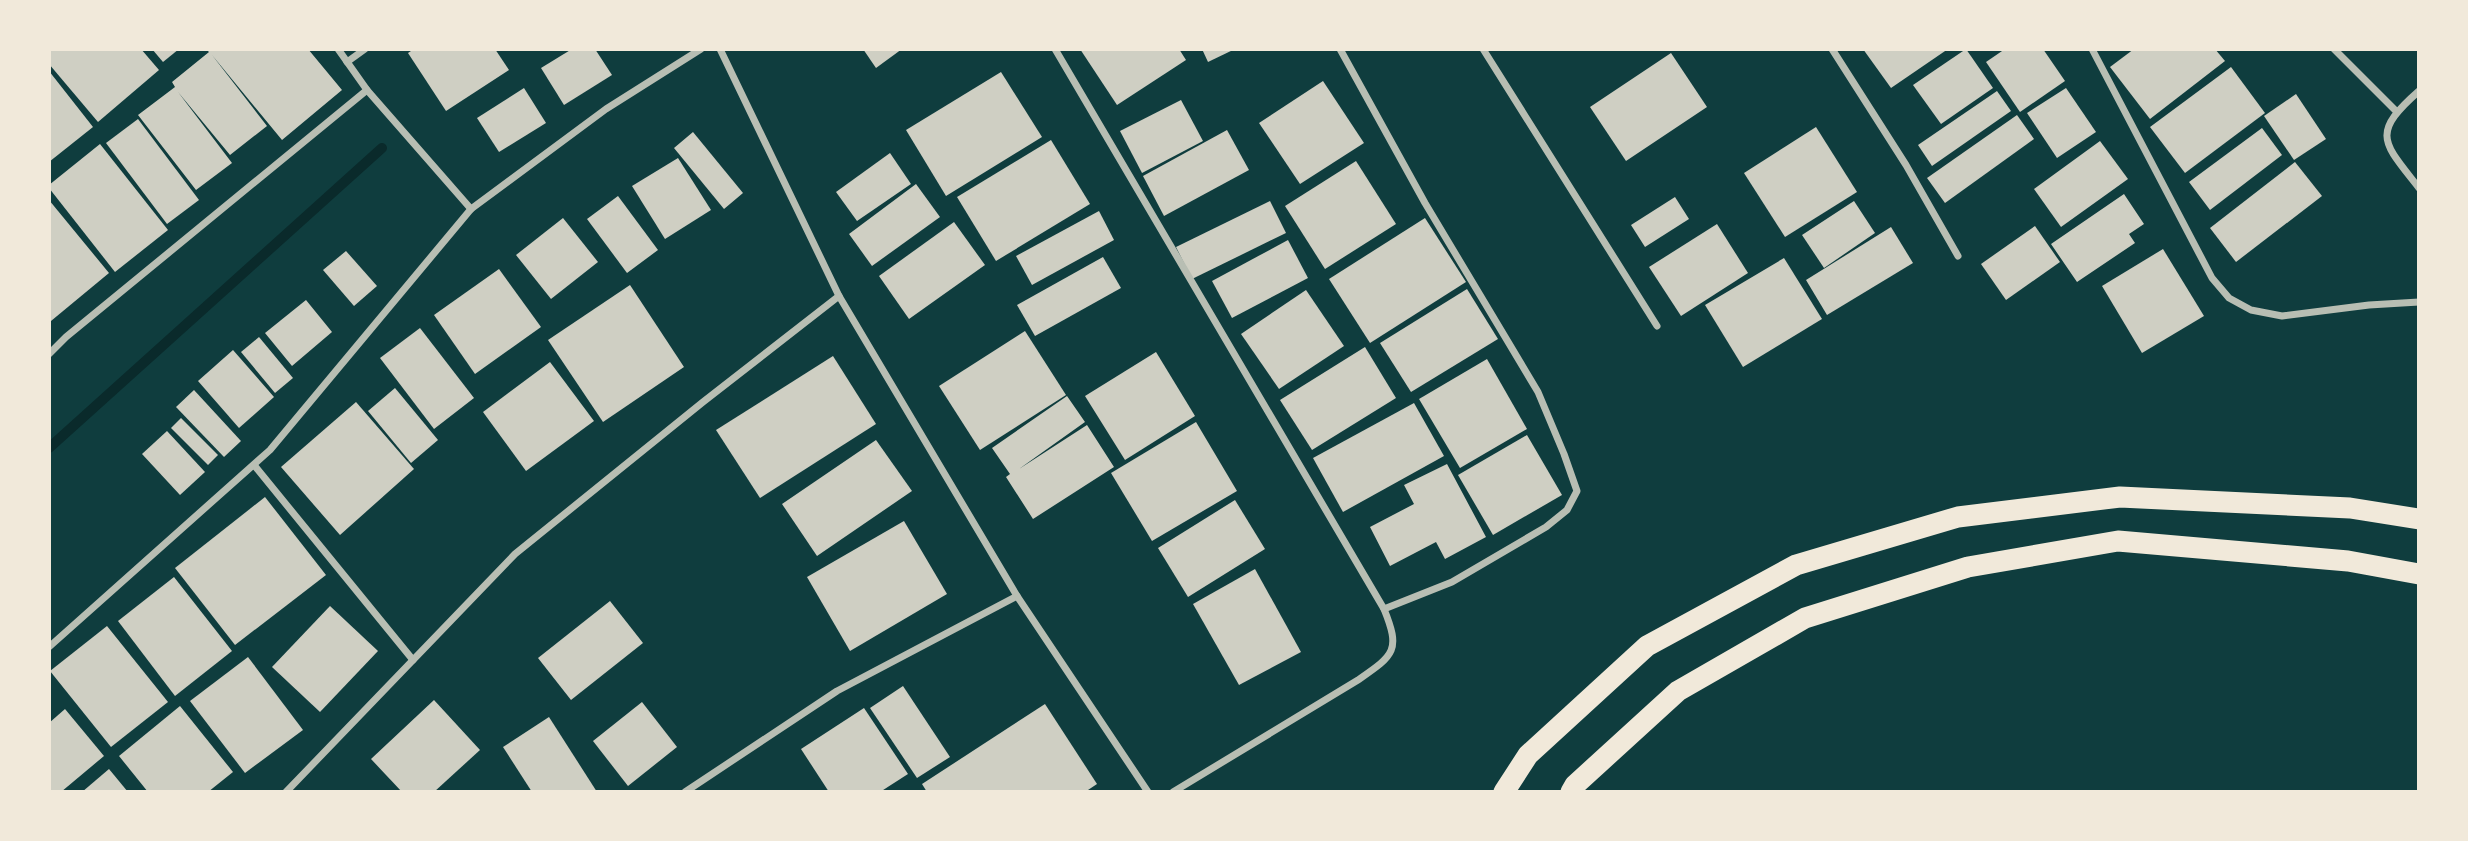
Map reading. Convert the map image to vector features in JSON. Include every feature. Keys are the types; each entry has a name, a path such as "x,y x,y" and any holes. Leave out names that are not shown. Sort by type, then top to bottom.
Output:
{"highway":[{"path":"1504,792 1528,755 1647,646 1796,565 1958,517 2120,496 2350,508 2419,519"},
{"path":"1571,792 1575,785 1678,691 1805,618 1968,567 2118,541 2348,561 2419,574"}],"street":[{"path":"338,49 367,90 471,209"},
{"path":"347,62 365,49"},
{"path":"49,647 270,450 471,209 606,109 701,49"},
{"path":"720,49 839,296 1017,596 1148,792"},
{"path":"1055,49 1384,609 1394,635 1392,649 1379,665 1358,680 1173,792"},
{"path":"1340,49 1425,203 1538,392 1577,491 1567,510 1546,527 1452,582 1384,609"},
{"path":"1483,49 1657,326"},
{"path":"1832,49 1906,165 1958,256"},
{"path":"2092,49 2212,278 2230,298 2251,310 2282,316 2419,302"},
{"path":"2334,49 2396,111"},
{"path":"49,354 367,90"},
{"path":"2419,91 2396,111 2388,124 2386,139 2393,155 2419,188"},
{"path":"286,792 514,554 703,401 839,296"},
{"path":"254,465 413,660"},
{"path":"685,792 837,691 1017,596"}],"building":[{"path":"49,49 141,49 159,70 98,122 49,64"},
{"path":"152,49 179,49 163,62"},
{"path":"206,49 308,49 342,90 282,140 212,55 267,126 230,155 178,92 232,163 196,190 138,115 175,87 172,82 209,52"},
{"path":"414,49 495,49 509,70 446,111 408,53"},
{"path":"572,49 595,49 612,75 564,105 541,68"},
{"path":"863,49 902,49 876,68"},
{"path":"1080,49 1179,49 1186,60 1117,105"},
{"path":"1202,49 1235,49 1208,62"},
{"path":"1863,49 1948,49 1891,88"},
{"path":"1966,49 1993,88 1941,124 1913,85"},
{"path":"2005,49 2043,49 2065,81 2020,112 1986,62"},
{"path":"2134,49 2215,49 2225,61 2150,119 2110,67"},
{"path":"1671,53 1707,107 1626,161 1590,107"},
{"path":"2231,67 2265,113 2185,173 2150,127"},
{"path":"49,71 93,127 49,162"},
{"path":"1001,72 1042,137 946,196 906,130"},
{"path":"1323,81 1364,143 1300,184 1259,123"},
{"path":"524,88 546,123 499,152 477,118"},
{"path":"2066,88 2096,132 2057,158 2027,113"},
{"path":"1997,91 2011,111 1932,166 1918,145"},
{"path":"2296,94 2326,139 2294,160 2264,116"},
{"path":"1181,100 1203,141 1142,173 1120,131"},
{"path":"2017,115 2034,139 1945,203 1927,178"},
{"path":"138,119 199,200 167,224 106,143"},
{"path":"1816,127 1857,192 1785,237 1744,173"},
{"path":"2262,128 2282,155 2210,210 2189,182"},
{"path":"1227,130 1249,170 1164,216 1143,176"},
{"path":"693,132 743,193 724,209 674,148"},
{"path":"1051,140 1090,204 996,261 957,197"},
{"path":"2100,141 2128,179 2061,227 2034,189"},
{"path":"100,144 168,230 115,272 49,188 49,185"},
{"path":"890,153 911,184 857,221 836,192"},
{"path":"678,158 711,210 665,239 632,186"},
{"path":"1356,161 1396,224 1325,269 1285,206"},
{"path":"2295,162 2322,196 2236,262 2210,228"},
{"path":"916,184 940,217 872,266 849,234"},
{"path":"2124,194 2144,224 2129,234 2135,243 2077,282 2051,244"},
{"path":"618,196 658,250 627,273 587,219"},
{"path":"1675,197 1689,219 1645,247 1631,225"},
{"path":"49,200 109,273 51,321 49,319"},
{"path":"1270,201 1286,233 1192,279 1176,247"},
{"path":"1854,201 1875,233 1824,268 1802,235"},
{"path":"1099,211 1114,240 1032,285 1016,256"},
{"path":"563,218 598,262 551,299 516,255"},
{"path":"1425,218 1466,282 1370,343 1329,279"},
{"path":"954,222 985,265 909,319 879,276"},
{"path":"1717,224 1748,273 1681,316 1649,267"},
{"path":"2035,226 2060,262 2006,300 1981,264"},
{"path":"1891,227 1913,263 1827,315 1806,280"},
{"path":"1288,240 1308,278 1232,318 1212,281"},
{"path":"2163,249 2204,316 2142,353 2102,286"},
{"path":"346,251 377,286 354,306 323,270"},
{"path":"1103,257 1121,288 1035,336 1017,305"},
{"path":"1784,258 1822,319 1743,367 1705,305"},
{"path":"499,269 541,327 475,374 434,315"},
{"path":"630,285 684,367 603,422 548,340"},
{"path":"1467,289 1498,339 1411,392 1380,343"},
{"path":"1306,290 1344,346 1279,389 1241,334"},
{"path":"306,300 332,332 292,366 265,333"},
{"path":"420,328 474,398 434,429 380,358"},
{"path":"1025,331 1066,395 980,450 939,386"},
{"path":"259,337 293,378 275,393 241,352"},
{"path":"1365,347 1396,398 1312,450 1280,400"},
{"path":"233,350 274,397 239,428 198,381"},
{"path":"1156,352 1195,416 1125,460 1085,396"},
{"path":"833,356 876,424 760,498 716,430"},
{"path":"1487,359 1527,429 1460,468 1419,399"},
{"path":"550,362 594,421 526,471 483,412"},
{"path":"395,388 438,440 411,463 368,411"},
{"path":"194,390 241,441 224,457 176,407"},
{"path":"1067,396 1085,422 1019,469 1087,425 1114,467 1033,519 1006,477 1010,474 992,448"},
{"path":"356,402 414,469 340,535 281,467"},
{"path":"1414,403 1444,456 1343,512 1313,458"},
{"path":"181,418 218,455 208,465 171,428"},
{"path":"1196,422 1237,491 1152,541 1111,473"},
{"path":"167,431 205,472 180,495 142,454"},
{"path":"1527,435 1562,495 1493,535 1458,475"},
{"path":"876,440 912,491 817,556 782,504"},
{"path":"1447,464 1486,537 1445,559 1436,542 1390,566 1370,527 1414,504 1404,485"},
{"path":"265,497 326,575 235,645 175,568"},
{"path":"1235,500 1265,549 1188,597 1158,548"},
{"path":"904,521 947,594 850,651 807,577"},
{"path":"1255,569 1301,652 1239,685 1193,604"},
{"path":"174,577 232,651 175,696 118,621"},
{"path":"610,601 643,643 571,700 538,658"},
{"path":"330,606 378,651 320,712 272,667"},
{"path":"107,626 168,702 111,747 50,671"},
{"path":"248,657 303,730 245,773 190,701"},
{"path":"903,686 950,757 917,778 870,708"},
{"path":"434,700 480,750 434,792 402,792 371,759"},
{"path":"642,702 677,747 628,786 593,741"},
{"path":"1045,704 1097,784 1085,792 927,792 922,784"},
{"path":"180,706 233,772 208,792 148,792 119,756"},
{"path":"864,708 908,774 880,792 829,792 801,749"},
{"path":"65,709 104,756 61,792 49,792 49,723"},
{"path":"549,717 597,792 532,792 503,747"},
{"path":"109,769 128,792 82,792"}],"waterway":[{"path":"49,448 382,148"}]}
